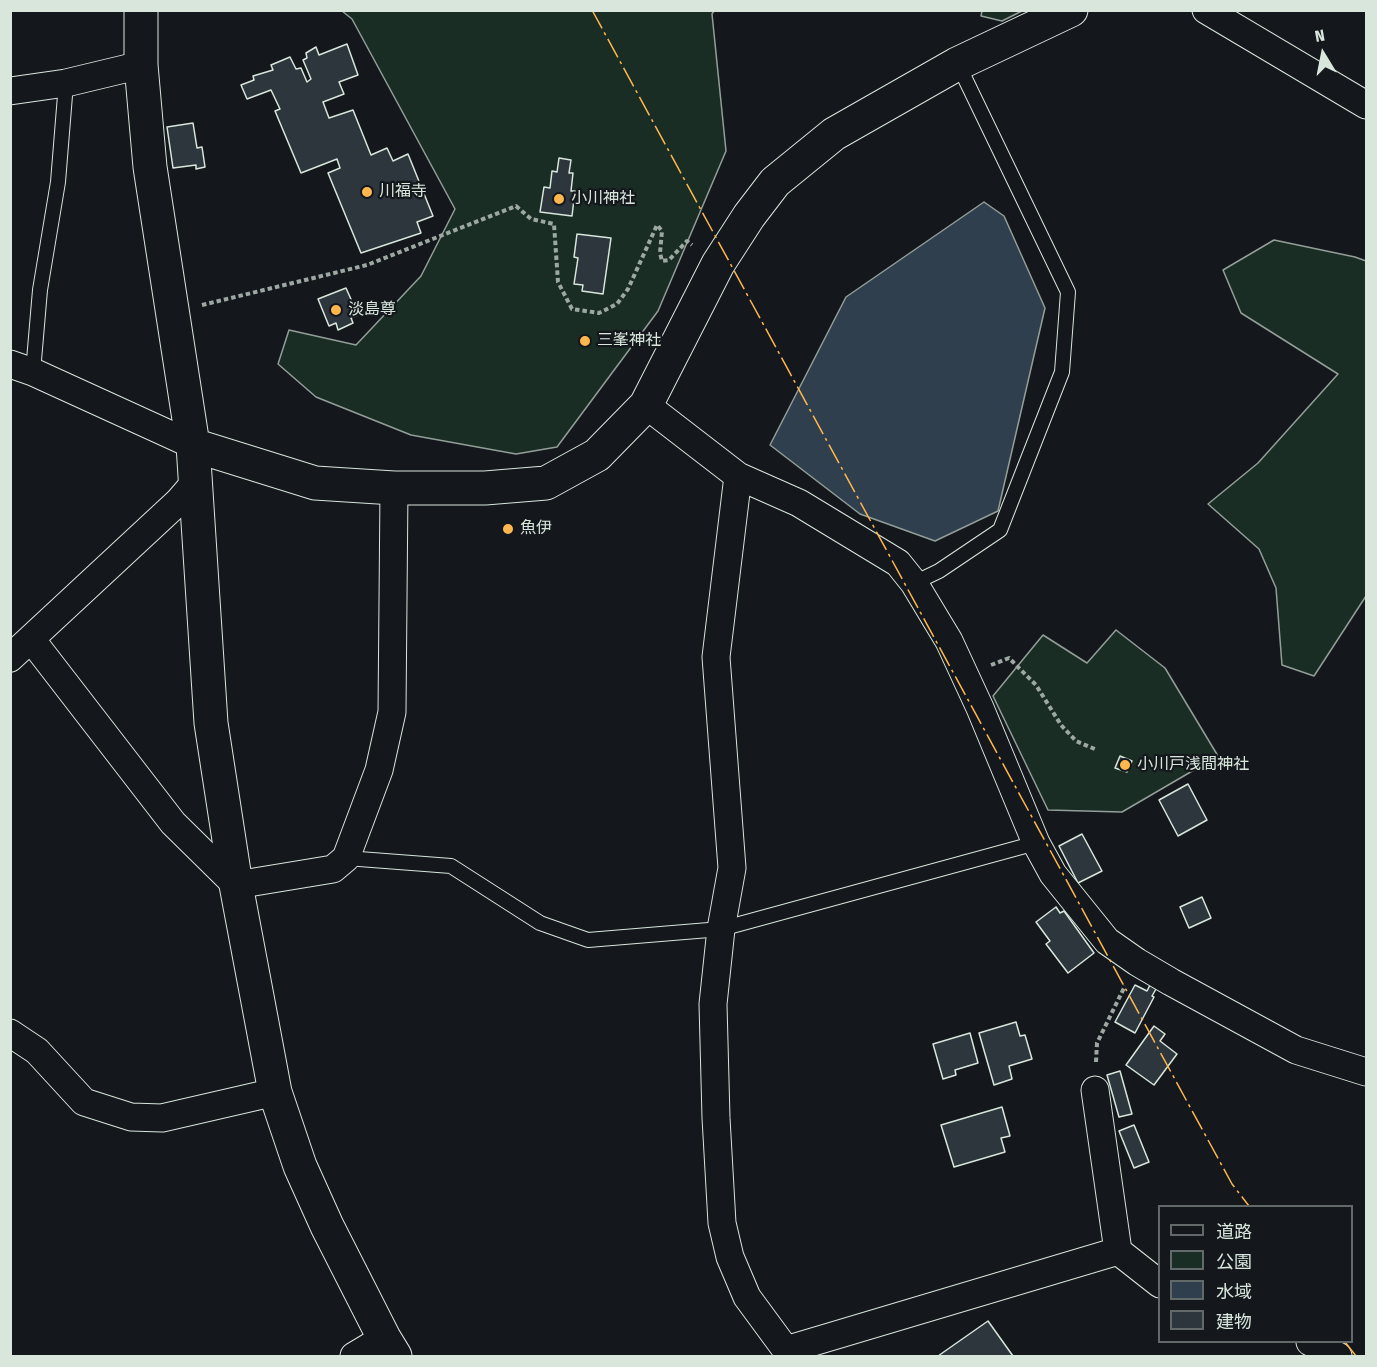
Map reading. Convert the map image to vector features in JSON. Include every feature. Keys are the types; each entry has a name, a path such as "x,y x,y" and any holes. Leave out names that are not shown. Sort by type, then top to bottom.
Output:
{"street":[{"path":"141,10 141,65 150,167 194,445 212,723 236,885 275,1092 304,1176 327,1226 390,1347 354,1356"},
{"path":"22,368 194,445 315,483 394,488 485,488 546,483 597,455 646,405 718,264 749,216 775,182 834,134 957,64 1071,10"},
{"path":"1206,10 1366,105"},
{"path":"10,92 66,83 141,65"},
{"path":"646,405 738,476 799,503 898,563 915,583 949,641 980,708 1036,843 1053,874 1107,941 1137,962 1296,1050 1366,1072"},
{"path":"738,476 716,657 732,868 721,929 713,1004 722,1223 730,1257 747,1297 787,1353 1118,1251"},
{"path":"10,658 178,502 197,480"},
{"path":"236,885 333,869 346,858 379,770 392,712 394,488"},
{"path":"31,639 172,823 236,885"},
{"path":"10,1033 37,1051 84,1102 131,1118 162,1118 275,1092"},
{"path":"1095,1090 1118,1251 1158,1282"},
{"path":"1314,1343 1338,1356"}],"lane":[{"path":"915,583 939,571 1000,530 1062,372 1068,292 957,64"},
{"path":"22,368 40,291 58,182 66,83"},
{"path":"346,858 451,866 540,923 588,940 721,929 1036,843"}],"path":[{"path":"172,312 367,265 516,206 531,219 554,224 558,282 573,309 599,313 617,304 628,289 657,225 662,231 660,254 662,261 669,260 687,241 718,264"},
{"path":"1009,658 1036,685 1068,733 1076,741 1097,750"},
{"path":"1095,1090 1097,1043 1137,962"}],"green space":[{"path":"982,10 1022,11 1002,21 981,16"},
{"path":"342,11 714,11 712,14 726,151 658,311 557,447 516,454 411,435 316,397 278,364 289,330 356,345 421,276 455,209 352,19"},
{"path":"1274,240 1366,261 1366,596 1314,676 1282,665 1276,588 1259,549 1208,504 1258,463 1338,374 1241,313 1223,270"},
{"path":"1116,630 1165,668 1218,756 1122,812 1048,810 993,696 1043,635 1087,663"}],"water":[{"path":"984,202 1004,216 1045,308 998,511 935,541 860,514 770,445 846,297"}],"building":[{"path":"347,44 358,75 339,82 344,94 323,102 329,118 353,110 371,155 387,148 393,161 408,154 433,216 417,222 421,233 361,253 328,173 340,168 337,159 301,173 275,111 280,109 271,90 247,99 241,85 254,80 253,76 273,70 271,65 290,57 296,69 301,68 307,82 311,79 303,60 307,58 306,53 316,47 319,55"},
{"path":"193,123 197,148 202,147 205,167 196,169 196,165 173,168 167,127"},
{"path":"559,158 571,160 569,173 573,173 571,191 575,191 572,216 540,212 544,187 550,188 552,171 557,172"},
{"path":"577,234 611,238 603,294 582,291 583,285 574,284 578,258 574,257"},
{"path":"346,288 358,315 351,318 353,323 338,330 336,323 329,326 318,299"},
{"path":"1120,756 1132,761 1127,772 1115,768"},
{"path":"1188,784 1207,820 1178,836 1159,800"},
{"path":"1082,834 1102,871 1078,883 1059,846"},
{"path":"1202,897 1211,918 1189,928 1180,907"},
{"path":"1056,907 1060,913 1064,911 1094,953 1068,973 1046,944 1050,941 1036,922"},
{"path":"1135,985 1147,991 1150,985 1156,989 1135,1033 1115,1022"},
{"path":"1016,1022 1020,1036 1025,1035 1032,1059 1009,1066 1012,1079 994,1085 979,1033"},
{"path":"1154,1026 1165,1034 1160,1041 1177,1054 1154,1085 1126,1065"},
{"path":"970,1033 978,1063 955,1070 956,1075 943,1079 933,1044"},
{"path":"1120,1071 1132,1114 1119,1117 1107,1075"},
{"path":"1002,1107 1010,1136 1001,1138 1005,1152 954,1167 941,1125"},
{"path":"1134,1125 1149,1162 1134,1168 1119,1131"},
{"path":"988,1321 1013,1356 938,1356"}],"power":[{"path":"592,10 1232,1184 1248,1205"},
{"path":"1346,1343 1356,1356"}],"place":[{"name":"川福寺","path":"367,192"},
{"name":"小川神社","path":"559,199"},
{"name":"淡島尊","path":"336,310"},
{"name":"三峯神社","path":"585,341"},
{"name":"魚伊","path":"508,529"},
{"name":"小川戸浅間神社","path":"1125,765"}]}
